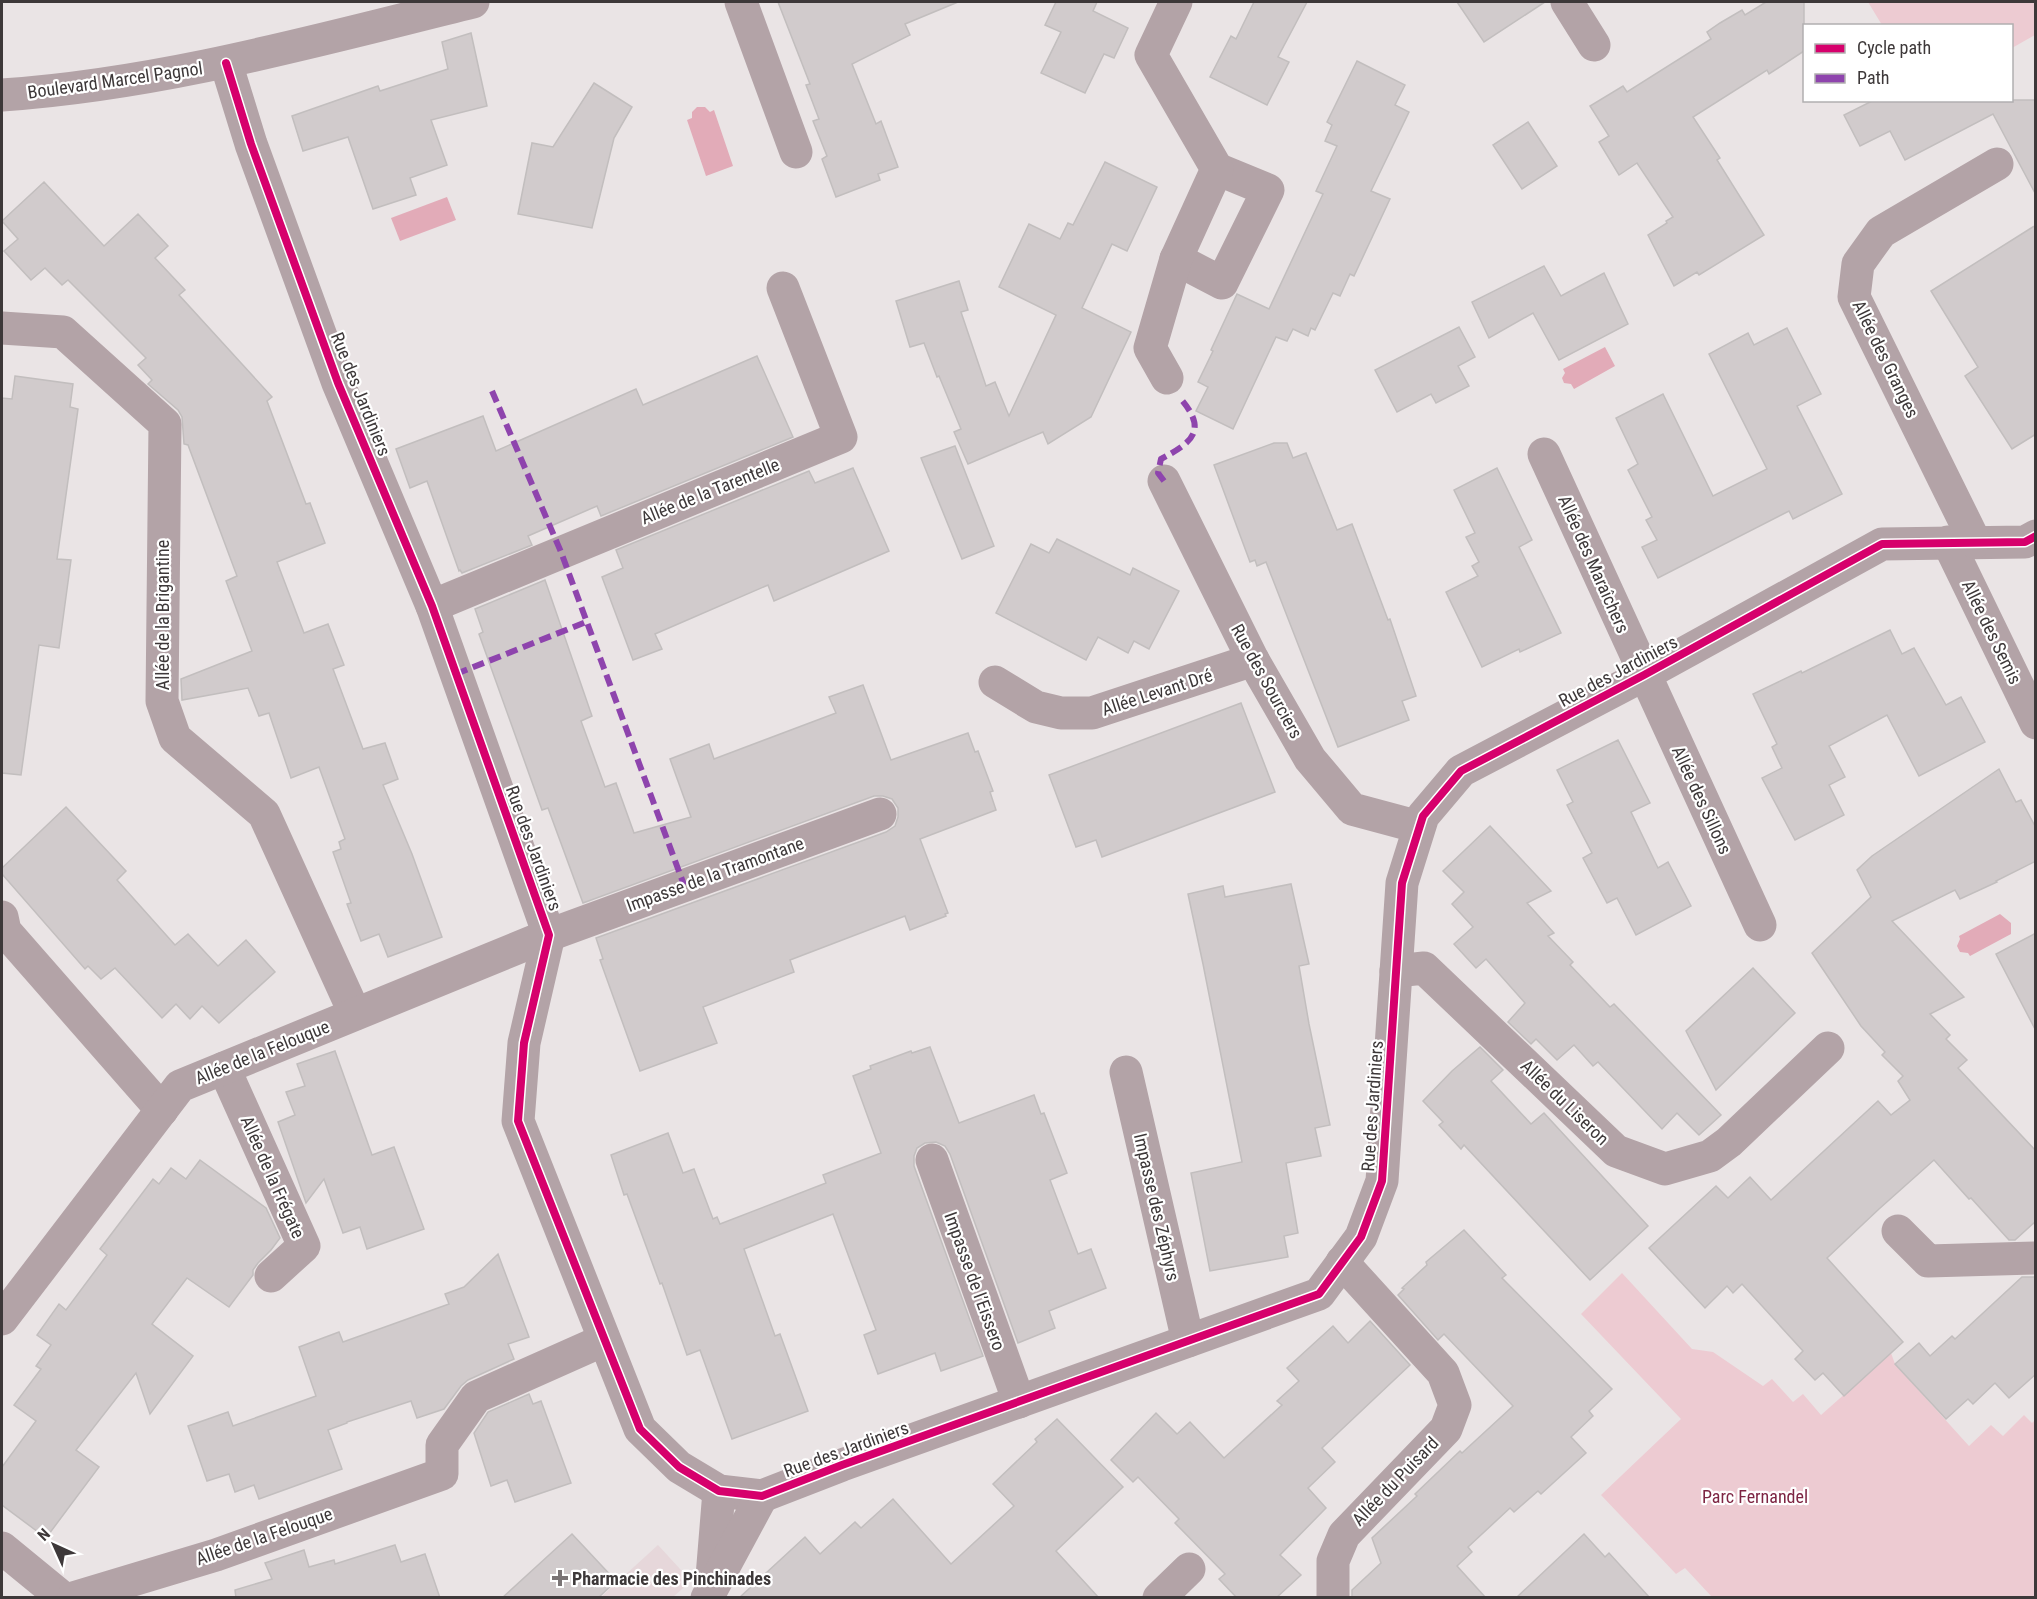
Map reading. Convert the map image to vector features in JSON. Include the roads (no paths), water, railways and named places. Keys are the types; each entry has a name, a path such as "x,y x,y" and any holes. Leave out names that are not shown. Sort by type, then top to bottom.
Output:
{"street":[{"name":"Boulevard Marcel Pagnol","path":"2,95 49,92 226,63 473,2"},
{"path":"741,2 796,152"},
{"path":"1176,2 1151,55 1217,170 1268,190 1222,283 1176,259"},
{"path":"1567,2 1594,45"},
{"name":"Rue des Jardiniers","path":"226,63 251,144 338,383 432,606 549,935 524,1043 518,1121 640,1429 679,1467 719,1491 762,1496 1319,1294 1361,1237 1382,1181 1402,883 1423,816 1461,771 1644,675 1882,544 2025,542 2036,536"},
{"name":"Allée des Granges","path":"1962,542 1854,297 1858,264 1881,232 1997,164"},
{"path":"1167,378 1150,348 1176,259 1217,170"},
{"name":"Allée de la Tarentelle","path":"432,606 842,437 783,288"},
{"name":"Allée de la Brigantine","path":"2,328 63,332 165,424 162,701 175,738 264,814 355,1014"},
{"name":"Allée des Maraîchers","path":"1544,454 1644,675"},
{"name":"Rue des Sourciers","path":"1164,481 1254,660 1310,759 1352,809 1419,827"},
{"name":"Allée des Semis","path":"1962,542 2036,723"},
{"name":"Allée Levant Dré","path":"995,682 1036,707 1061,713 1092,713 1254,660"},
{"name":"Allée des Sillons","path":"1644,675 1760,925"},
{"name":"Impasse de la Tramontane","path":"549,935 880,814"},
{"path":"2,917 5,931 162,1110"},
{"name":"Allée de la Felouque","path":"2,1319 180,1086 549,935"},
{"name":"Allée du Liseron","path":"1396,971 1424,969 1616,1151 1665,1169 1710,1156 1729,1142 1828,1048"},
{"name":"Allée de la Frégate","path":"224,1068 304,1246 271,1276"},
{"name":"Impasse des Zéphyrs","path":"1126,1072 1188,1341"},
{"name":"Impasse de l’Eissero","path":"932,1160 1018,1402"},
{"path":"1899,1231 1928,1261 2036,1258"},
{"name":"Allée du Puisard","path":"1333,1598 1333,1561 1344,1535 1446,1428 1455,1405 1443,1373 1342,1262"},
{"name":"Allée de la Felouque","path":"73,1598 216,1555 442,1474 442,1445 476,1397 604,1341"},
{"path":"709,1593 719,1491"},
{"path":"709,1593 762,1496"},
{"path":"2,1548 63,1598"},
{"path":"1159,1598 1189,1569"}],"place":[{"name":"Pharmacie des Pinchinades","path":"560,1578"}],"park label":[{"name":"Parc Fernandel","path":"1755,1496"}]}
